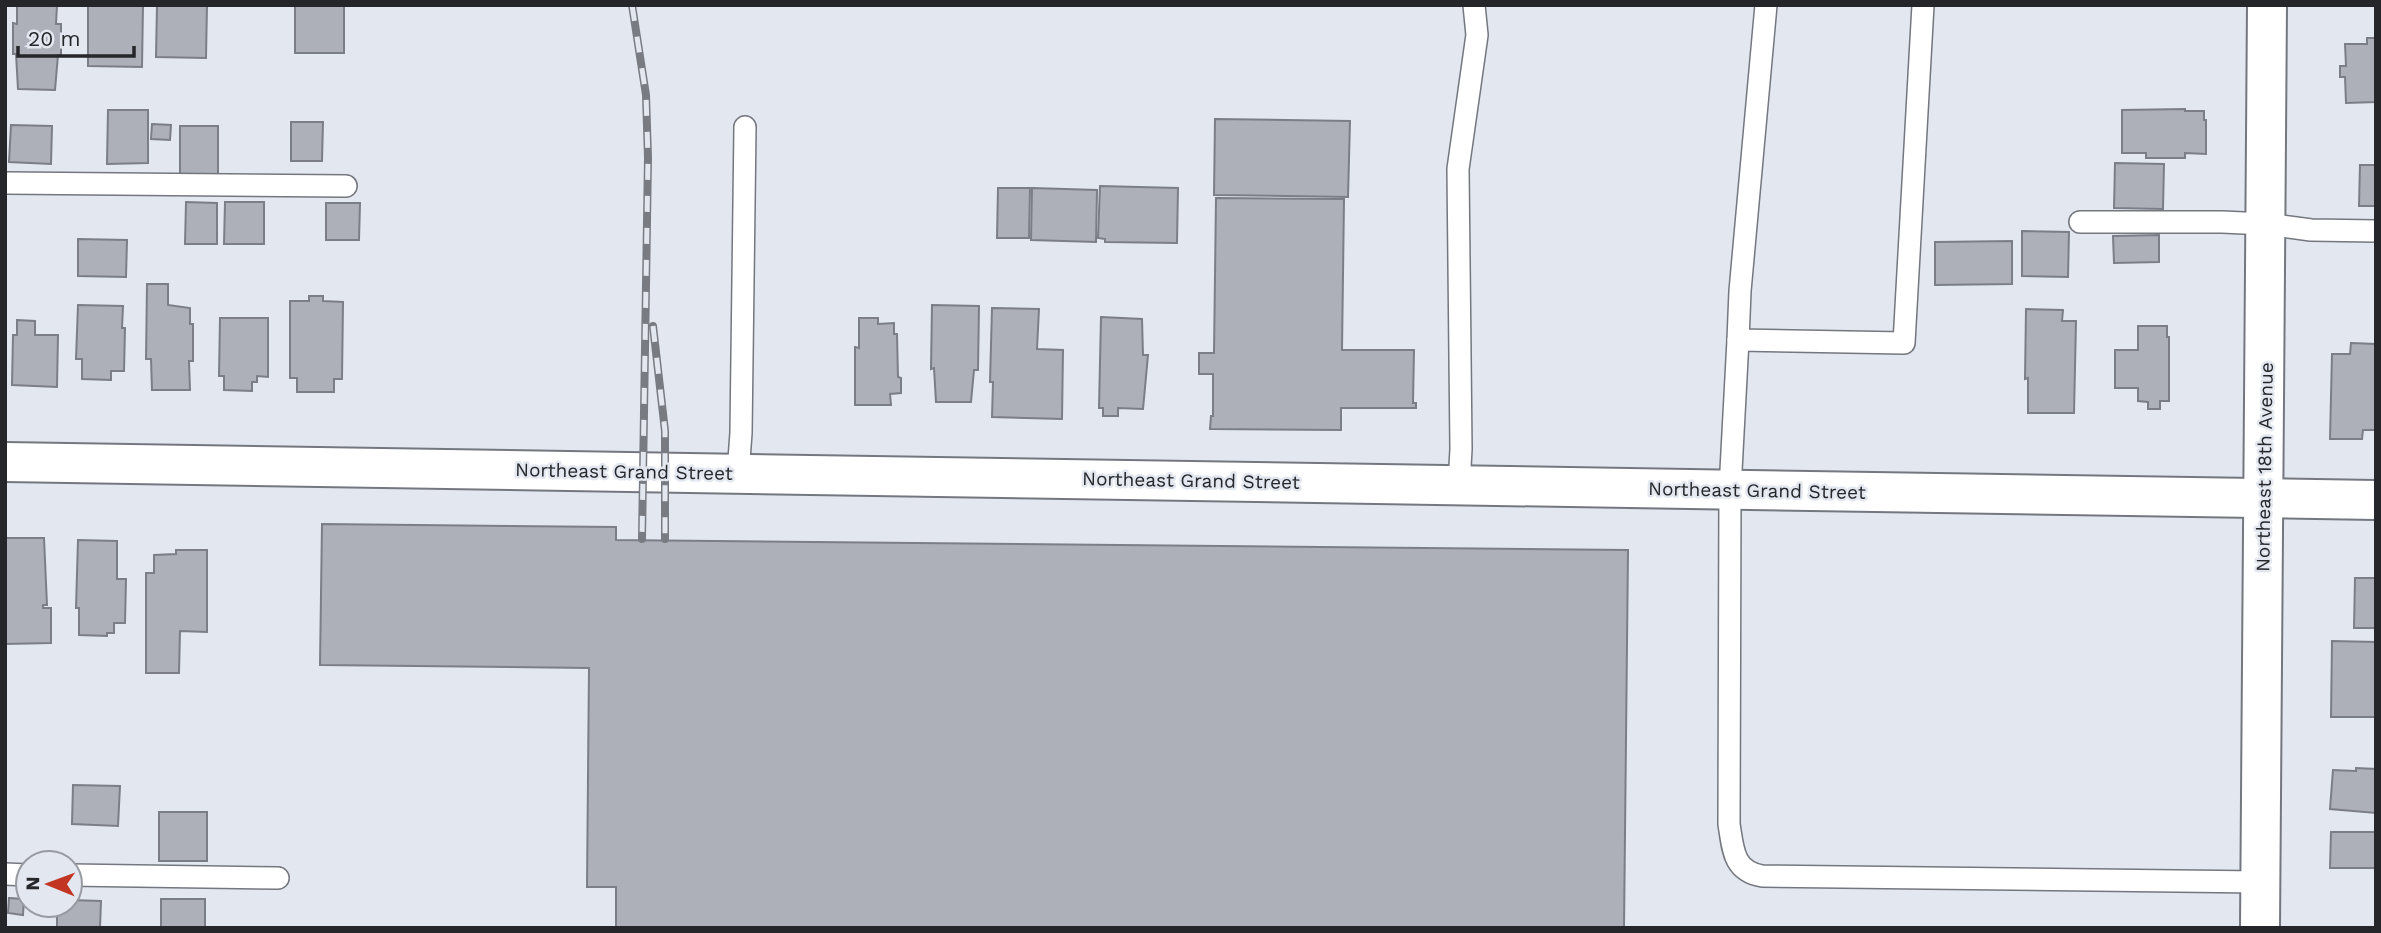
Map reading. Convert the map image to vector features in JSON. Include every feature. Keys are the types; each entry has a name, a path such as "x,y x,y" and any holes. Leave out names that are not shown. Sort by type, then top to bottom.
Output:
{"street":[{"name":"Northeast 18th Avenue","path":"2260,928 2267,5"},
{"name":"Northeast Grand Street","path":"5,462 2376,500"}],"lane":[{"path":"1459,485 1461,449 1458,169 1477,35 1474,5"},
{"path":"1766,5 1740,291 1730,489 1729,824 1732,848 1740,866 1750,874 2260,882"},
{"path":"1738,340 1904,343 1923,5"},
{"path":"738,473 746,127"},
{"path":"5,183 346,186"},
{"path":"2080,222 2266,224 2311,230 2376,231"},
{"path":"84,875 278,878"}],"building":[{"path":"17,5 57,5 56,24 61,24 61,55 58,55 55,90 18,89 16,54 13,54 13,23 17,24"},
{"path":"88,5 143,5 142,67 88,66"},
{"path":"157,5 207,5 206,58 156,57"},
{"path":"295,5 344,5 344,53 295,53"},
{"path":"2367,38 2376,38 2376,102 2346,103 2345,77 2340,77 2340,66 2346,66 2345,44 2367,44"},
{"path":"108,110 148,110 148,163 107,164"},
{"path":"2122,110 2204,111 2206,154 2185,153 2185,158 2146,158 2146,153 2122,153"},
{"path":"1215,119 1350,121 1348,197 1214,195"},
{"path":"291,122 323,122 322,161 291,161"},
{"path":"152,124 171,125 170,140 151,139"},
{"path":"11,125 52,126 51,164 9,162"},
{"path":"180,126 218,126 218,176 180,177"},
{"path":"2115,163 2164,164 2163,209 2114,208"},
{"path":"2360,165 2376,165 2376,206 2359,206"},
{"path":"1100,186 1178,188 1177,243 1105,242 1105,239 1098,238"},
{"path":"998,188 1030,188 1029,238 997,238"},
{"path":"1032,188 1097,190 1096,242 1031,240"},
{"path":"1216,198 1344,199 1342,350 1414,350 1413,403 1416,403 1416,408 1341,408 1341,430 1210,429 1213,416 1213,374 1199,374 1199,353 1214,353"},
{"path":"186,202 217,203 217,244 185,244"},
{"path":"225,202 264,202 264,244 224,244"},
{"path":"326,203 360,203 359,240 326,240"},
{"path":"2022,231 2069,232 2068,277 2022,276"},
{"path":"2159,235 2159,262 2114,263 2113,236"},
{"path":"78,239 127,240 126,277 78,276"},
{"path":"2012,241 2012,284 1935,285 1935,242"},
{"path":"147,284 168,284 168,305 190,308 193,361 189,361 190,390 152,390 151,359 146,359"},
{"path":"309,296 323,296 323,301 343,302 342,379 334,379 334,392 297,392 297,378 290,378 290,301 309,301"},
{"path":"78,305 123,306 124,371 111,371 111,380 82,379 82,359 76,359"},
{"path":"932,305 979,306 978,370 974,370 971,402 936,402 934,368 931,369"},
{"path":"992,308 1039,309 1037,349 1063,350 1062,419 992,417"},
{"path":"2026,309 2063,310 2062,321 2076,321 2074,413 2028,413 2028,378 2025,379"},
{"path":"1101,317 1142,319 1143,355 1148,355 1143,409 1118,408 1118,416 1103,416 1103,408 1099,408"},
{"path":"220,318 268,318 268,377 257,376 257,382 252,382 252,391 224,390 224,376 219,376"},
{"path":"859,318 878,318 878,324 894,323 901,393 890,394 891,405 855,405 855,347 859,348"},
{"path":"17,320 35,321 35,335 58,335 57,387 12,385 13,335 17,335"},
{"path":"2138,326 2167,326 2169,401 2160,401 2160,409 2148,409 2148,402 2138,401 2138,388 2115,388 2115,350 2138,350"},
{"path":"2351,343 2376,344 2376,430 2363,430 2362,439 2330,439 2332,354 2350,354"},
{"path":"322,524 616,527 616,540 1628,550 1624,928 616,928 616,887 587,887 589,668 320,665"},
{"path":"5,538 44,538 47,605 43,605 43,608 51,608 51,643 5,644"},
{"path":"78,540 117,541 117,579 126,579 125,623 114,623 114,633 107,633 107,636 79,635 79,608 76,608"},
{"path":"176,550 207,550 207,632 180,631 179,673 146,673 146,573 154,573 154,555 176,554"},
{"path":"2355,578 2376,578 2376,628 2354,628"},
{"path":"2332,641 2376,642 2376,717 2331,717"},
{"path":"2356,768 2376,769 2376,813 2330,809 2333,770 2356,771"},
{"path":"73,785 120,786 118,826 72,824"},
{"path":"159,812 207,812 207,861 159,861"},
{"path":"2331,832 2376,832 2376,876 2375,868 2330,868"},
{"path":"9,898 14,898 14,914 8,913"},
{"path":"161,899 205,899 205,928 161,928"},
{"path":"84,900 101,901 100,928 57,928 57,919 84,919"}],"railway":[{"path":"632,5 646,95 648,158 642,539"},
{"path":"653,326 665,431 665,539"}]}
